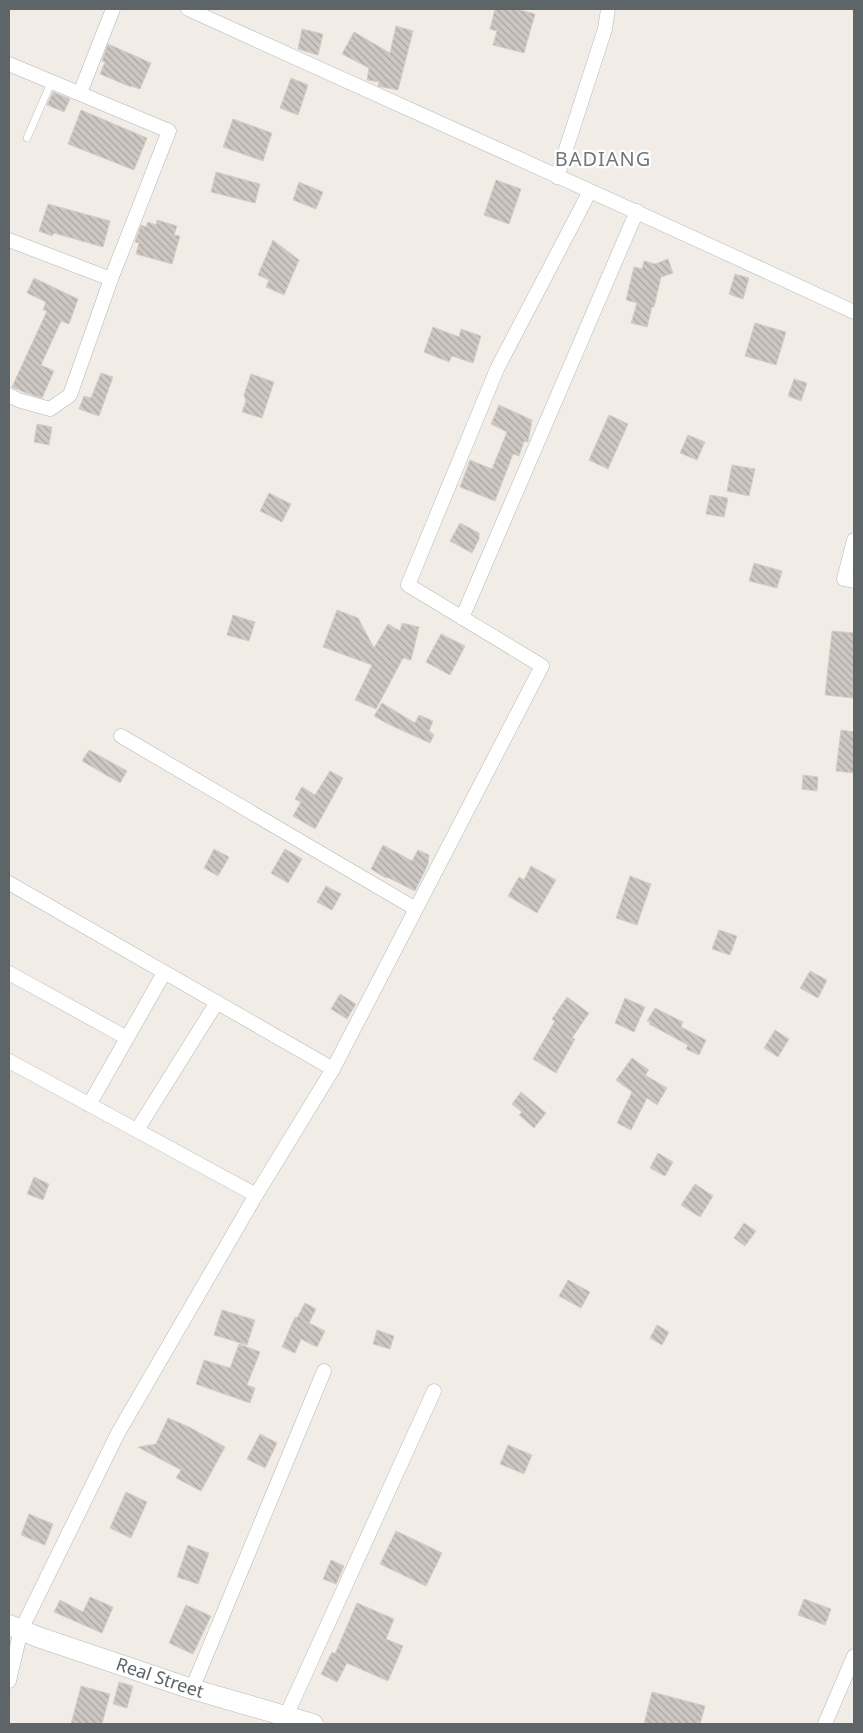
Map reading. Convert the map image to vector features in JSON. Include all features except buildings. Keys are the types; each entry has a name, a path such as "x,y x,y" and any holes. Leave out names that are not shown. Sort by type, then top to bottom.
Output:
{"main road":[{"name":"Real Street","path":"15,1628 192,1689 313,1724"}],"street":[{"path":"80,93 113,9"},
{"path":"188,9 557,177 637,211 854,312"},
{"path":"557,177 605,29 608,9"},
{"path":"9,64 169,131 111,279 70,395 50,409 18,400 9,395"},
{"path":"9,1681 15,1628 118,1434 256,1195 334,1069 542,666 408,585 497,368 590,191"},
{"path":"462,618 637,211"},
{"path":"9,240 111,279"},
{"path":"854,540 844,578 854,581"},
{"path":"121,736 416,909"},
{"path":"9,883 334,1069"},
{"path":"89,1105 164,972"},
{"path":"9,973 127,1038"},
{"path":"136,1130 217,1002"},
{"path":"9,1061 256,1195"},
{"path":"192,1689 324,1372"},
{"path":"286,1716 434,1391"},
{"path":"824,1724 854,1656"}],"lane":[{"path":"27,138 51,82"}],"district":[{"name":"BADIANG","path":"603,159"}]}
